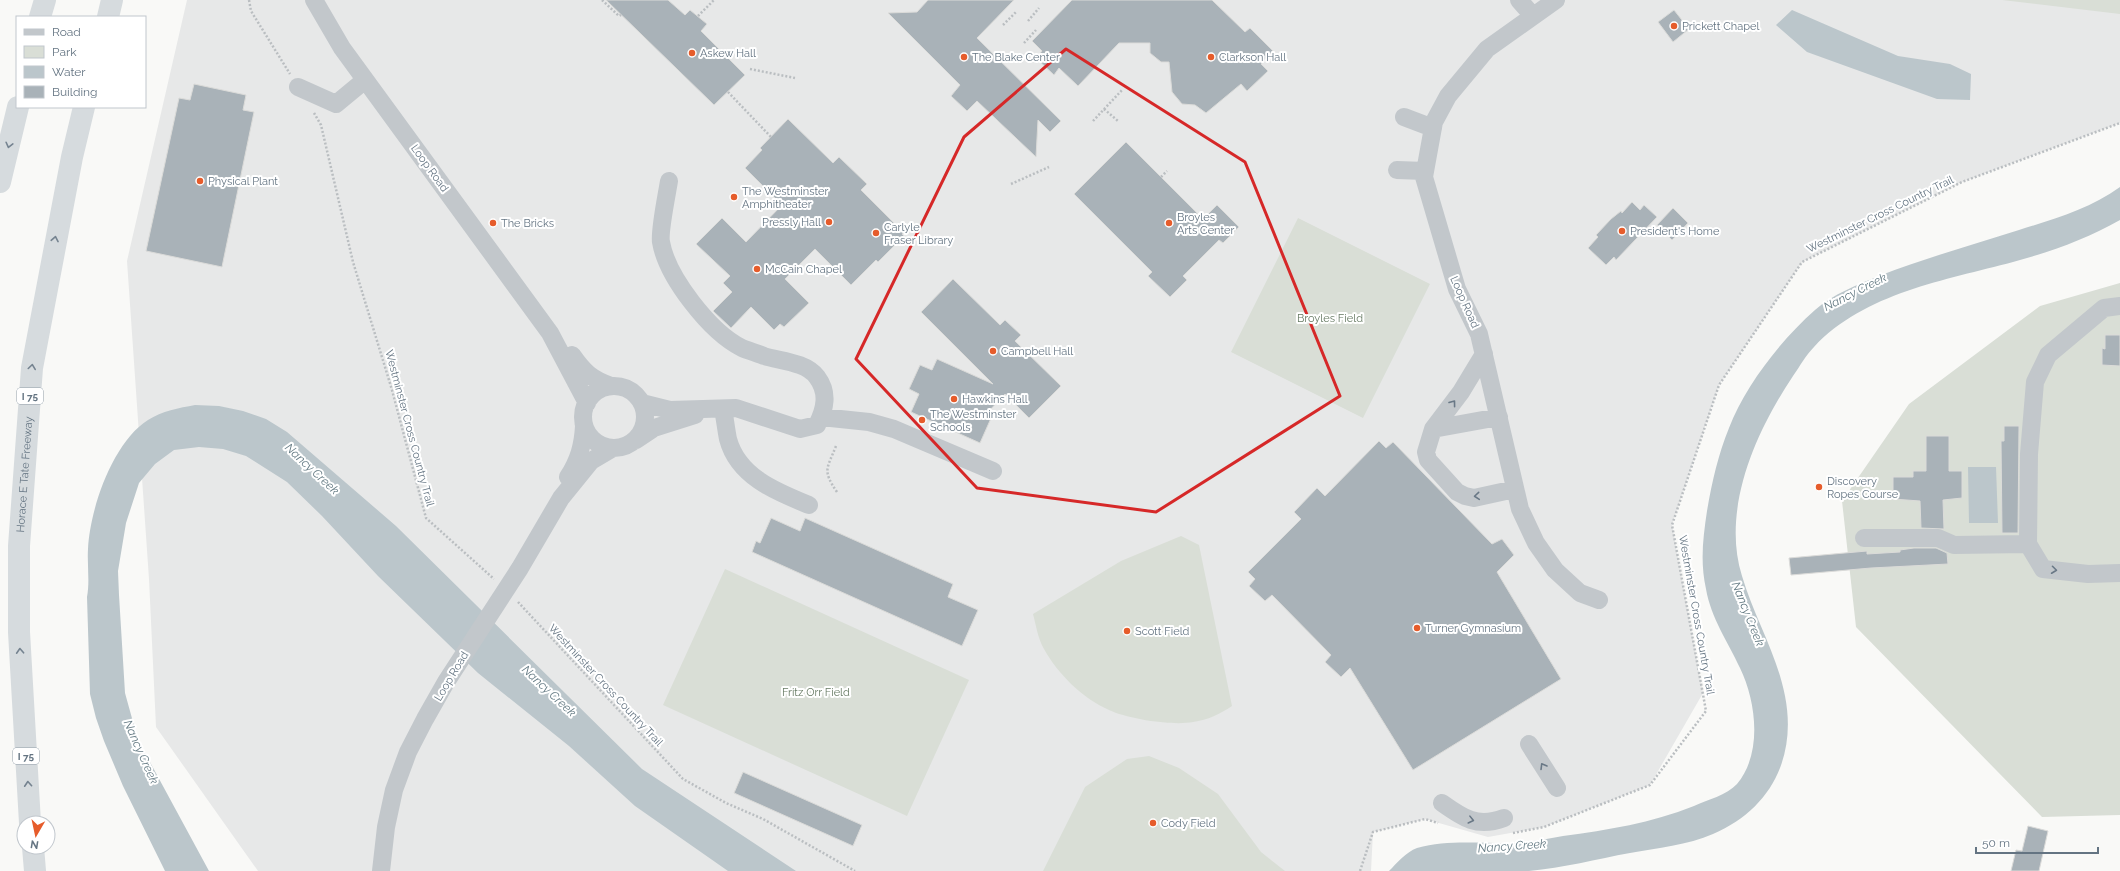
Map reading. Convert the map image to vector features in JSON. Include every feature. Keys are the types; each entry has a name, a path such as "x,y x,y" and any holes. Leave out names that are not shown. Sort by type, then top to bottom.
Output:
{"highway":[{"path":"40,16 45,0"},
{"path":"108,16 112,0"},
{"path":"0,182 18,108"},
{"name":"Horace E Tate Freeway","path":"30,815 21,661 19,546 31,376 70,164 84,108"},
{"path":"34,855 35,871"}],"street":[{"name":"Loop Road","path":"314,0 342,48 550,333 586,403"},
{"path":"1519,0 1533,16"},
{"name":"Loop Road","path":"1556,0 1487,49 1448,96 1433,128 1424,177 1457,289 1480,334 1520,509 1536,543 1555,570 1580,593 1599,600"},
{"path":"298,87 336,104 365,80"},
{"path":"1404,117 1433,128"},
{"path":"1397,170 1425,171"},
{"path":"642,403 670,410 736,408 800,429 817,425 824,411 825,400 822,386 817,376 802,366 741,347 704,318 673,276 660,241 669,182"},
{"path":"2120,306 2104,308 2048,354 2035,382 2029,454 2028,544 2043,569 2088,574 2120,573"},
{"name":"Loop Road","path":"550,333 566,346 584,372 597,381 611,386"},
{"path":"1484,354 1461,392 1433,429 1427,448 1428,460 1457,492 1474,498 1515,489"},
{"path":"635,440 642,432 645,422 645,412 642,403 629,390 611,386 601,389 593,395 586,403 583,418 584,426 588,434 595,441 603,446 613,448 629,445 654,428 718,409"},
{"path":"718,409 738,462 754,477 777,492 809,505"},
{"path":"821,417 869,422 894,429 993,471"},
{"path":"1433,429 1499,417"},
{"name":"Loop Road","path":"561,498 562,486 576,463 583,444 584,426"},
{"name":"Loop Road","path":"381,871 386,827 394,790 408,752 446,682 520,568 561,498 591,461 613,448"},
{"path":"1864,538 1938,538 1954,545 2028,544"},
{"path":"1529,744 1556,788"},
{"path":"1442,803 1469,820 1506,826"}],"path":[{"name":"Westminster Cross Country Trail","path":"249,0 251,11 321,125 354,262 392,390 426,518 506,590 683,779 726,803 763,819 855,871"},
{"path":"602,0 619,16 621,14"},
{"path":"698,16 714,0"},
{"path":"1028,21 1039,8"},
{"path":"1003,25 1017,11"},
{"path":"1024,43 1036,30"},
{"path":"750,69 796,78"},
{"path":"1093,120 1124,89"},
{"path":"728,92 771,138"},
{"path":"1104,109 1118,121"},
{"name":"Westminster Cross Country Trail","path":"1506,826 1544,827 1650,785 1706,711 1672,525 1718,385 1802,262 1962,182 2120,123"},
{"path":"1011,184 1049,167"},
{"path":"1161,177 1167,171"},
{"path":"836,446 827,469 826,477 837,492"},
{"path":"1360,871 1373,832 1425,819 1439,823"}],"highlighted area":[{"path":"1066,49 1245,162 1340,396 1156,512 977,488 856,359 964,137"}],"shaded area":[{"name":"The Westminster Schools","path":"187,0 2120,0 2120,123 1962,182 1802,262 1719,385 1672,525 1703,693 1650,785 1544,827 1488,837 1425,819 1373,832 1371,871 258,871 156,727 149,579 127,261"}],"green space":[{"path":"2002,0 2120,0 2120,14"},
{"name":"Broyles Field","path":"1298,218 1430,284 1363,418 1231,352"},
{"path":"2120,283 2120,815 2042,817 1856,627 1842,501 1909,404 2040,306"},
{"name":"Scott Field","path":"1181,536 1199,545 1232,706 1209,718 1184,723 1139,719 1109,710 1089,699 1080,692 1056,667 1042,645 1033,614 1121,561"},
{"name":"Fritz Orr Field","path":"725,569 969,680 907,816 663,705"},
{"name":"Cody Field","path":"1149,756 1179,768 1218,794 1261,852 1285,871 1043,871 1085,787 1127,759"}],"water":[{"path":"1792,10 1898,56 1950,64 1971,74 1970,100 1937,99 1807,52 1776,25"},
{"name":"Nancy Creek","path":"2120,187 2120,220 2095,233 2041,254 1907,291 1881,301 1857,313 1834,329 1811,350 1779,398 1766,421 1746,472 1739,498 1736,524 1737,550 1742,576 1777,665 1785,696 1788,718 1787,740 1783,760 1775,778 1764,795 1750,810 1733,823 1713,834 1693,841 1554,868 1529,871 1389,871 1405,855 1417,848 1429,845 1453,843 1526,842 1629,825 1678,812 1733,788 1745,771 1751,757 1754,742 1753,711 1746,681 1716,620 1708,600 1703,569 1703,550 1704,531 1713,479 1725,438 1744,396 1754,380 1777,349 1802,322 1822,304 1854,286 1896,269 2071,213 2108,195"},
{"name":"Nancy Creek","path":"195,405 219,406 243,411 266,419 287,432 396,526 642,769 796,871 728,871 635,806 569,746 478,673 378,576 322,516 287,482 246,456 223,449 199,447 174,450 155,464 139,483 126,523 118,571 125,693 138,740 209,871 165,871 123,786 104,741 90,694 87,597 88,549 93,515 99,496 114,460 124,444 135,430 153,417 171,410"},
{"path":"1968,467 1996,467 1998,523 1969,523"}],"building":[{"name":"Askew Hall","path":"606,0 668,0 685,15 690,10 707,24 701,31 745,75 714,105"},
{"name":"The Blake Center","path":"928,0 1014,0 977,38 1061,121 1050,132 1038,120 1036,157 977,101 967,111 951,96 960,85 888,13 917,12"},
{"name":"Clarkson Hall","path":"1072,0 1212,0 1245,32 1250,28 1273,51 1261,64 1268,71 1247,91 1241,84 1206,113 1195,105 1182,104 1172,92 1169,62 1161,62 1150,53 1150,43 1119,43 1078,86 1059,68 1054,75 1036,58 1042,51 1032,41"},
{"name":"Prickett Chapel","path":"1674,10 1689,29 1673,42 1658,22"},
{"name":"Physical Plant","path":"194,84 246,95 243,110 254,112 222,267 146,251 179,98 190,100"},
{"name":"Pressly Hall","path":"788,119 833,163 839,157 867,184 861,190 904,233 902,234 904,236 878,262 876,260 851,285 815,249 785,279 809,303 784,327 780,324 774,330 751,307 731,328 713,311 732,292 723,283 730,276 696,244 722,218 746,242 782,205 745,168 762,150 760,148"},
{"name":"Broyles Arts Center","path":"1126,142 1203,219 1217,205 1239,227 1223,243 1219,240 1183,276 1187,280 1170,297 1148,276 1152,272 1074,194"},
{"name":"President's Home","path":"1632,202 1640,210 1644,205 1657,217 1616,260 1614,257 1606,265 1588,248 1598,237 1596,235 1611,219 1621,211 1622,213"},
{"path":"1673,208 1688,223 1672,240 1657,225"},
{"path":"953,279 1000,325 1005,320 1021,335 1015,341 1061,386 1029,418 1005,394 988,412 992,416 980,443 911,412 919,394 909,389 920,365 932,370 937,359 993,384 921,312"},
{"path":"2105,335 2120,335 2120,366 2102,365 2102,348 2105,349"},
{"path":"2004,426 2019,426 2018,533 2002,533 2001,441 2004,441"},
{"path":"1926,436 1949,436 1949,471 1962,471 1962,498 1943,500 1944,529 1921,528 1920,501 1893,499 1893,477 1913,477 1913,471 1926,471"},
{"name":"Turner Gymnasium","path":"1379,441 1386,448 1393,442 1492,544 1502,539 1514,555 1497,572 1561,679 1413,770 1350,668 1341,677 1325,662 1331,655 1272,595 1265,601 1249,586 1255,579 1248,572 1301,519 1294,512 1317,488 1325,496"},
{"path":"771,518 800,531 805,518 953,584 948,597 978,610 962,646 752,552 756,541 760,543"},
{"path":"1914,548 1936,548 1947,553 1948,564 1871,568 1791,575 1789,558 1867,551 1867,554 1900,552 1900,550"},
{"path":"743,772 862,825 853,846 734,793"},
{"path":"2028,826 2048,831 2039,871 2011,871 2016,850 2022,851"}],"place":[{"name":"Prickett Chapel","path":"1674,26"},
{"name":"Askew Hall","path":"692,53"},
{"name":"The Blake Center","path":"964,57"},
{"name":"Clarkson Hall","path":"1211,57"},
{"name":"Physical Plant","path":"200,181"},
{"name":"The Westminster Amphitheater","path":"734,197"},
{"name":"Pressly Hall","path":"829,222"},
{"name":"The Bricks","path":"493,223"},
{"name":"Broyles Arts Center","path":"1169,223"},
{"name":"President's Home","path":"1622,231"},
{"name":"Carlyle Fraser Library","path":"876,233"},
{"name":"McCain Chapel","path":"757,269"},
{"name":"Campbell Hall","path":"993,351"},
{"name":"Hawkins Hall","path":"954,399"},
{"name":"The Westminster Schools","path":"922,420"},
{"name":"Discovery Ropes Course","path":"1819,487"},
{"name":"Turner Gymnasium","path":"1417,628"},
{"name":"Scott Field","path":"1127,631"},
{"name":"Cody Field","path":"1153,823"}]}
